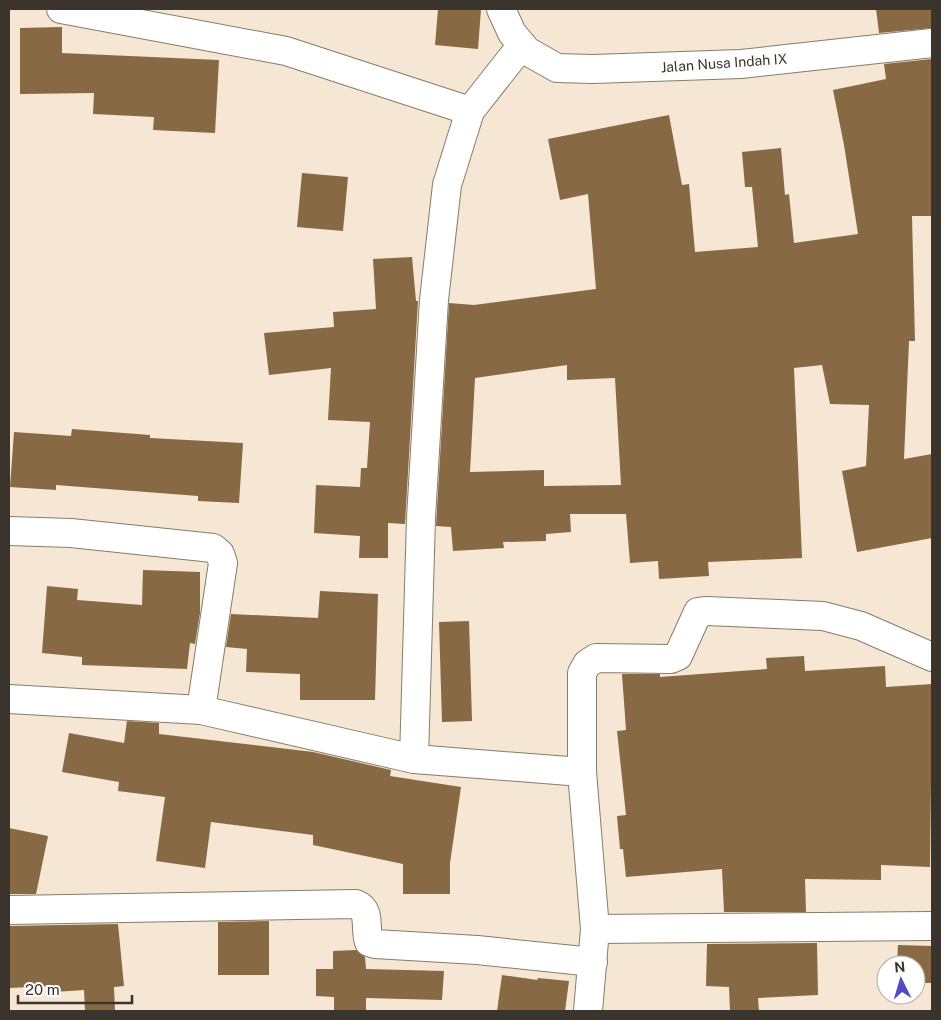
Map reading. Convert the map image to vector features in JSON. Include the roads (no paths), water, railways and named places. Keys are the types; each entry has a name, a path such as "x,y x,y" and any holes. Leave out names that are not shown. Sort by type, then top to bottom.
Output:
{"street":[{"path":"61,9 286,52 470,111"},
{"path":"414,759 422,518 434,300 447,185 470,111 522,45 512,33 501,9"},
{"name":"Jalan Nusa Indah IX","path":"522,45 557,68 593,69 742,64 932,43"},
{"path":"9,530 71,532 213,548 220,554 223,563 201,710"},
{"path":"588,1011 595,929 582,772 582,673 587,664 596,658 671,659 678,656 698,612 707,611 823,616 861,626 932,657"},
{"path":"9,699 201,710 414,759 582,772"},
{"path":"9,910 356,904 362,906 366,911 367,936 369,942 376,944 478,950 592,962"},
{"path":"595,929 932,926"}]}
